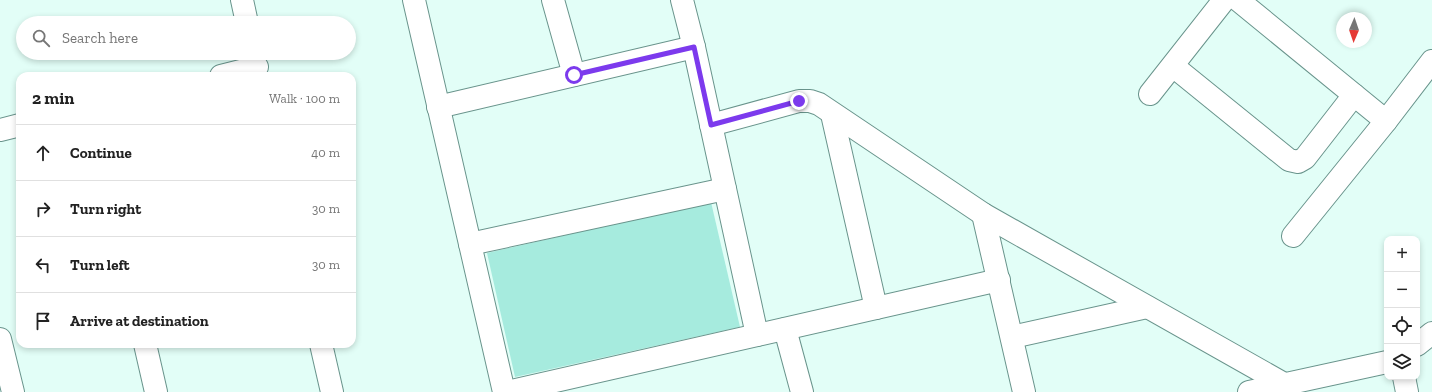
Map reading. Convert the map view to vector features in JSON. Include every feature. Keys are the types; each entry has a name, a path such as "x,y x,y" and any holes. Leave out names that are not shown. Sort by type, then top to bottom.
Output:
{"street":[{"path":"242,0 245,16"},
{"path":"414,0 504,392"},
{"path":"553,0 574,75"},
{"path":"682,0 694,47 757,335"},
{"path":"1150,94 1224,0"},
{"path":"1238,0 1386,121"},
{"path":"438,107 694,47"},
{"path":"1293,236 1386,121 1432,61"},
{"path":"234,72 257,65"},
{"path":"1173,66 1289,160 1298,162 1305,158 1354,95"},
{"path":"711,125 799,101 810,101 819,104 983,214 1284,384"},
{"path":"832,114 876,308"},
{"path":"0,130 16,127"},
{"path":"470,244 725,189"},
{"path":"983,214 1024,392"},
{"path":"507,392 999,280"},
{"path":"1012,337 1147,307"},
{"path":"785,329 802,392"},
{"path":"1418,344 1432,333"},
{"path":"0,339 8,386"},
{"path":"146,348 156,392"},
{"path":"322,348 332,392"},
{"path":"1249,392 1384,363"},
{"path":"1405,380 1407,392"}],"green space":[{"path":"711,202 740,327 515,377 487,253"}],"route":[{"path":"574,75 694,47 711,125 799,101"}]}
